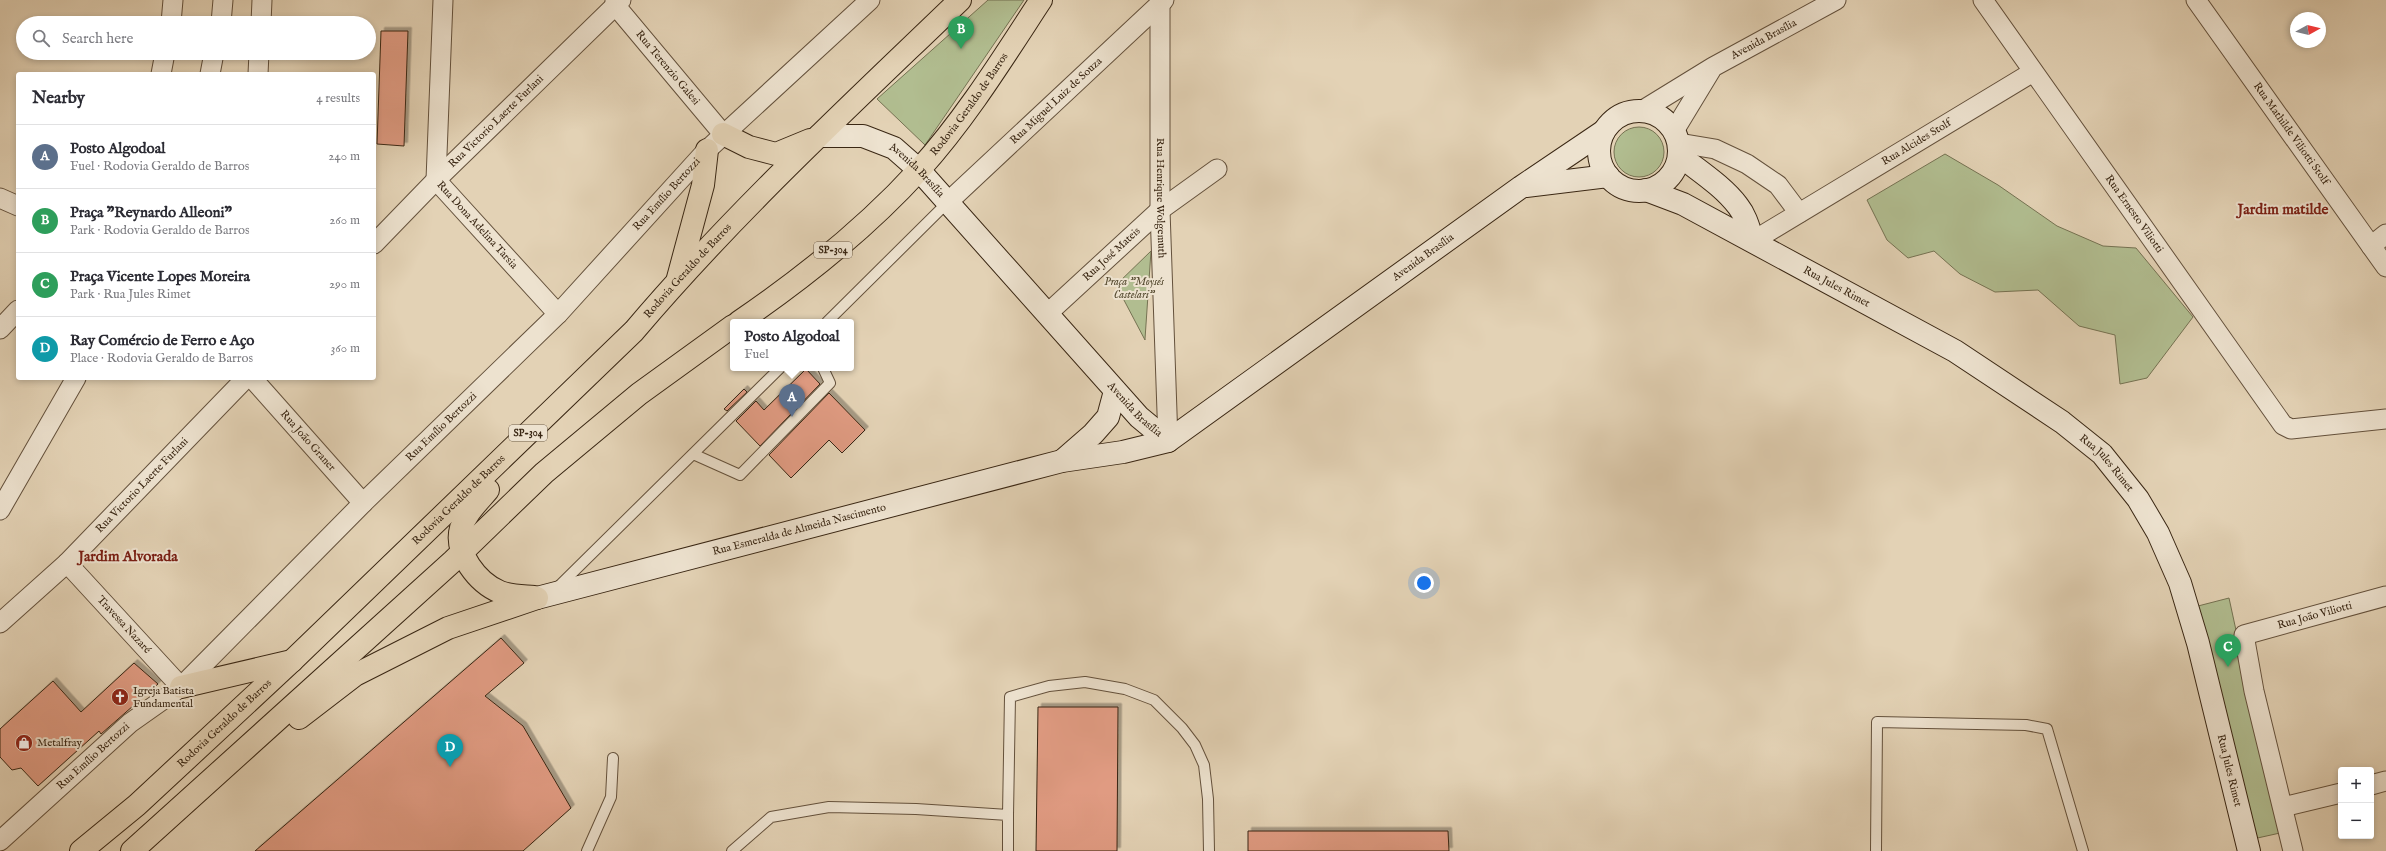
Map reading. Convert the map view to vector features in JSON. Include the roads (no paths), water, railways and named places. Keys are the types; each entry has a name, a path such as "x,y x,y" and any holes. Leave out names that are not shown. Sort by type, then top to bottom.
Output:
{"highway":[{"name":"Rodovia Geraldo de Barros","path":"81,851 137,805 293,660 634,331 678,280 819,136 960,0"},
{"name":"Rodovia Geraldo de Barros","path":"744,319 778,296 870,219 920,170 980,93 1041,0"},
{"path":"723,134 749,147 776,154 819,136"},
{"path":"678,280 703,185 707,150"},
{"path":"156,831 463,551 544,473 639,394 730,328"},
{"path":"544,596 500,592 482,581 469,566 461,546 461,529 470,510 634,331"},
{"path":"132,851 355,675 448,628 544,596"},
{"path":"180,687 293,660"}],"main road":[{"path":"1678,143 1676,166 1670,176 1662,184 1646,190 1629,190 1621,187 1608,176 1600,159 1599,149 1604,131 1611,122 1621,115 1632,111 1643,110 1661,117 1678,143 1709,178 1738,206 1745,218 1752,241"},
{"name":"Avenida Brasília","path":"819,136 863,136 894,148 920,170 1115,391 1139,417 1168,441 1521,187 1604,131"},
{"name":"Avenida Brasília","path":"1521,187 1608,176"},
{"name":"Rua Jules Rimet","path":"1646,190 1683,204 1955,351 2062,422 2106,460 2138,499 2158,533 2180,583 2198,643 2249,851"},
{"name":"Rua Esmeralda de Almeida Nascimento","path":"1062,461 1093,434 1108,417 1115,391"},
{"name":"Rua Esmeralda de Almeida Nascimento","path":"544,596 1062,461 1123,452 1168,441"}],"street":[{"path":"172,16 173,0"},
{"path":"222,16 223,0"},
{"path":"261,16 262,0"},
{"name":"Rua Dona Adelina Tarsia","path":"443,0 436,180 558,314"},
{"name":"Rua Emílio Bertozzi","path":"0,841 130,723 180,687 363,503 558,314 723,134 870,0"},
{"name":"Avenida Brasília","path":"1643,110 1713,67 1836,0"},
{"name":"Rua Ernesto Viliotti","path":"1983,0 2286,428 2386,419"},
{"name":"Rua Mathilde Viliotti Stolf","path":"2196,0 2386,267"},
{"name":"Rua Victorio Laerte Furlani","path":"376,242 436,180 617,2"},
{"name":"Rua Terenzio Galesi","path":"617,2 723,134"},
{"name":"Rua Miguel Luiz de Souza","path":"948,202 1162,2"},
{"name":"Rua Henrique Wolgemuth","path":"1162,2 1160,210 1168,441"},
{"path":"161,72 164,60"},
{"path":"210,72 213,60"},
{"path":"258,72 259,60"},
{"path":"1713,67 1678,143 1715,149 1747,164 1778,185 1799,213"},
{"name":"Rua Alcides Stolf","path":"1752,241 2033,72"},
{"name":"Rua José Mateis","path":"1047,314 1160,210 1217,169"},
{"path":"0,198 16,205"},
{"path":"2371,246 2386,234"},
{"path":"0,329 16,312"},
{"path":"0,510 75,380"},
{"name":"Rua Victorio Laerte Furlani","path":"0,623 67,563 244,380"},
{"name":"Rua João Graner","path":"254,380 363,503"},
{"name":"Travessa Nazaré","path":"67,563 180,687"},
{"name":"Rua João Viliotti","path":"2284,807 2254,691 2244,635 2386,596"},
{"path":"2374,784 2386,781"},
{"path":"2293,851 2284,807 2338,794"}],"lane":[{"path":"830,319 948,202"},
{"path":"544,596 693,454 777,371"},
{"path":"693,454 740,475 830,383 824,371"},
{"path":"1008,851 1010,697 1049,686 1085,682 1125,689 1154,700 1182,728 1195,745 1204,765 1208,799 1209,851"},
{"path":"1876,851 1877,722 2026,725 2047,729 2083,851"},
{"path":"587,851 611,797 613,758"},
{"path":"732,851 771,817 830,807 916,809 1008,815"}],"place":[{"name":"Praça \"Reynardo Alleoni\"","path":"961,49"},
{"name":"Posto Algodoal","path":"792,417"},
{"name":"Praça Vicente Lopes Moreira","path":"2228,667"},
{"name":"Igreja Batista Fundamental","path":"120,697"},
{"name":"Metalfray","path":"24,743"},
{"name":"Ray Comércio de Ferro e Aço","path":"450,767"}],"district":[{"name":"Jardim matilde","path":"2283,209"},
{"name":"Jardim Alvorada","path":"128,556"}],"park label":[{"name":"Praça \"Moysés Castelari\"","path":"1134,288"}]}
